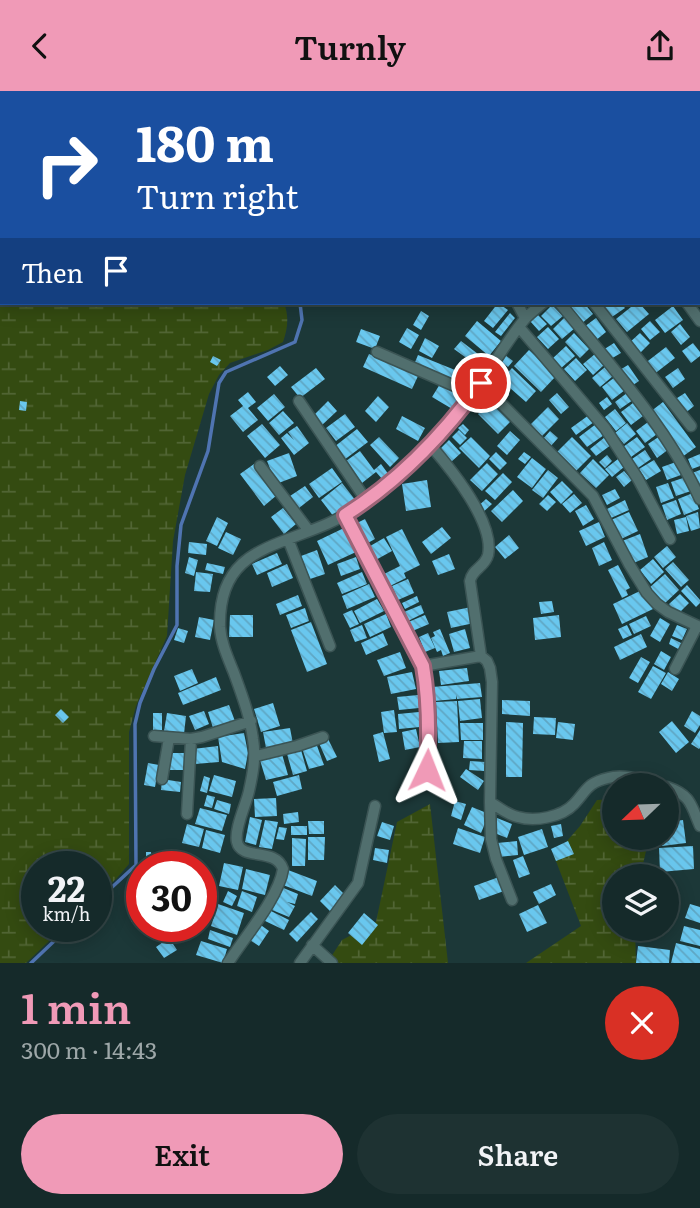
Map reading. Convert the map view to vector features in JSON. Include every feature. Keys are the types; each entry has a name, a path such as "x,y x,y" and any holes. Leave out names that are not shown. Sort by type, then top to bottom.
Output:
{"street":[{"path":"518,305 522,322 605,428 638,479 670,539"},
{"path":"228,963 262,913 279,883 283,869 276,858 245,852 237,844 236,833 249,792 256,756 251,721 225,651 220,629 226,586 243,562 265,547 345,515 399,476 450,424 522,322 541,305"},
{"path":"563,305 673,447 700,499"},
{"path":"596,305 691,426"},
{"path":"688,305 700,321"},
{"path":"377,352 473,394"},
{"path":"481,383 593,496 629,564 652,599 667,612 699,627 675,669"},
{"path":"299,401 366,500"},
{"path":"431,446 453,470 466,490 477,511 489,547 486,560 472,573 470,581 481,656 491,668 491,839 512,900"},
{"path":"260,466 309,531"},
{"path":"345,515 423,666 429,737 427,770"},
{"path":"288,539 330,646"},
{"path":"423,666 481,656"},
{"path":"154,736 191,739 251,721"},
{"path":"256,756 297,747 323,737"},
{"path":"162,779 169,738"},
{"path":"187,814 191,739"},
{"path":"490,802 519,818 556,815 575,803 589,786 602,780"},
{"path":"679,793 689,800 700,826"},
{"path":"300,963 358,884 375,806"},
{"path":"312,945 332,963"}],"green space":[{"path":"0,305 284,305 287,327 283,342 230,363 219,375 209,394 185,475 173,541 167,636 136,706 129,732 129,851 126,851 126,868 112,883 112,851 21,851 21,942 48,942 26,963 0,963"},
{"path":"597,800 602,800 602,851 646,851 643,864 602,864 602,941 635,941 636,963 526,963 581,926 554,856 580,826"},
{"path":"430,804 448,963 327,963 342,940 376,922 397,822"}],"building":[{"path":"496,305 508,310 493,328 484,321"},
{"path":"552,305 563,316 551,326 541,316"},
{"path":"571,305 586,305 593,314 581,324 567,308"},
{"path":"599,305 623,305 625,308 609,319"},
{"path":"634,305 641,305 649,314 627,332 616,319"},
{"path":"673,306 683,320 665,333 655,320"},
{"path":"421,311 429,316 421,330 413,325"},
{"path":"510,313 515,318 501,336 495,332"},
{"path":"537,314 547,324 539,331 530,321"},
{"path":"565,317 575,328 562,339 553,329"},
{"path":"596,318 606,332 595,341 584,327"},
{"path":"477,321 501,341 489,356 465,336"},
{"path":"650,321 660,332 650,340 641,329"},
{"path":"680,324 690,337 681,345 671,332"},
{"path":"548,327 559,339 548,349 537,337"},
{"path":"407,328 419,335 411,349 399,342"},
{"path":"361,329 380,336 375,349 356,342"},
{"path":"574,333 589,349 580,358 565,342"},
{"path":"640,333 650,343 639,354 629,343"},
{"path":"425,338 439,346 432,358 419,351"},
{"path":"461,341 478,354 472,362 454,349"},
{"path":"614,343 621,353 609,360 603,350"},
{"path":"693,343 700,356 691,363 682,351"},
{"path":"566,346 575,356 560,369 552,359"},
{"path":"666,347 675,358 653,375 644,364"},
{"path":"529,350 556,376 541,392 514,366"},
{"path":"369,354 418,376 412,389 363,367"},
{"path":"595,354 604,365 593,375 583,364"},
{"path":"418,355 460,372 455,385 413,367"},
{"path":"505,355 513,361 508,367 500,361"},
{"path":"213,356 221,360 217,366 210,362"},
{"path":"576,358 587,370 575,381 564,369"},
{"path":"462,359 480,367 476,376 458,368"},
{"path":"628,365 639,381 630,387 618,371"},
{"path":"280,366 288,375 275,386 267,377"},
{"path":"605,367 613,376 600,387 592,378"},
{"path":"316,368 325,379 300,398 291,387"},
{"path":"512,368 536,391 526,402 501,380"},
{"path":"678,368 685,379 673,388 665,377"},
{"path":"615,377 625,390 612,400 602,387"},
{"path":"440,384 461,397 454,410 432,397"},
{"path":"502,388 509,395 504,399 498,393"},
{"path":"248,392 256,402 248,408 258,420 243,432 230,416 243,406 238,400"},
{"path":"557,393 569,407 561,414 549,400"},
{"path":"627,393 633,400 620,409 615,402"},
{"path":"685,393 694,406 684,414 674,400"},
{"path":"274,394 285,407 268,421 257,408"},
{"path":"378,396 389,407 376,422 365,411"},
{"path":"607,397 612,404 604,410 599,403"},
{"path":"20,401 27,402 26,411 19,410"},
{"path":"328,401 337,411 321,426 313,416"},
{"path":"490,402 510,422 498,434 478,414"},
{"path":"663,402 696,447 682,457 650,412"},
{"path":"633,403 643,416 631,425 621,412"},
{"path":"548,407 559,419 542,436 531,424"},
{"path":"615,409 626,423 616,431 605,417"},
{"path":"283,411 294,423 279,435 269,423"},
{"path":"345,414 355,427 336,441 326,428"},
{"path":"589,415 594,422 576,435 571,428"},
{"path":"402,416 425,428 418,441 396,429"},
{"path":"648,422 657,434 645,443 636,431"},
{"path":"627,423 636,434 624,444 615,433"},
{"path":"262,424 280,445 265,458 247,436"},
{"path":"463,424 469,430 465,435 458,428"},
{"path":"596,424 604,435 587,447 579,437"},
{"path":"297,426 309,443 294,455 281,438 287,433 294,440 288,432"},
{"path":"357,429 368,442 344,460 334,447"},
{"path":"459,430 467,438 460,445 452,437"},
{"path":"510,431 520,440 507,455 497,446"},
{"path":"550,431 558,438 550,447 542,440"},
{"path":"660,436 669,449 657,458 648,444"},
{"path":"379,437 399,458 390,467 370,445"},
{"path":"471,437 490,456 479,468 459,448"},
{"path":"572,437 591,456 575,472 556,453"},
{"path":"605,437 611,445 596,456 590,449"},
{"path":"637,437 645,447 631,457 623,447"},
{"path":"449,440 461,453 451,462 439,450"},
{"path":"645,450 651,459 638,468 632,459"},
{"path":"360,451 374,470 381,464 389,475 383,480 376,472 362,483 346,461"},
{"path":"496,452 507,463 500,470 489,459"},
{"path":"524,452 531,457 525,464 518,459"},
{"path":"289,453 297,476 276,484 267,461"},
{"path":"700,454 700,466 692,469 688,459"},
{"path":"607,455 612,461 605,468 599,462"},
{"path":"532,458 546,469 532,488 517,477"},
{"path":"593,459 609,475 596,488 580,473"},
{"path":"618,459 624,467 612,477 605,469"},
{"path":"654,460 661,471 646,480 639,469"},
{"path":"676,462 681,475 667,480 662,467"},
{"path":"487,463 498,474 482,491 470,480"},
{"path":"254,464 277,495 264,506 240,474"},
{"path":"332,468 342,482 319,498 309,484"},
{"path":"548,470 558,478 543,498 532,490"},
{"path":"700,470 700,487 698,488 692,473"},
{"path":"624,471 632,480 624,487 616,477"},
{"path":"503,473 512,482 495,500 485,491"},
{"path":"689,476 694,490 676,496 671,482"},
{"path":"427,480 431,507 406,511 402,484"},
{"path":"562,481 573,492 561,504 550,492"},
{"path":"342,483 356,501 334,517 321,500"},
{"path":"668,483 674,498 661,503 656,487"},
{"path":"305,486 313,497 299,508 290,496"},
{"path":"615,489 620,498 607,505 602,495"},
{"path":"513,490 523,501 502,522 491,511"},
{"path":"693,493 699,509 684,515 678,499"},
{"path":"574,494 582,503 570,513 562,504"},
{"path":"548,495 556,502 547,511 539,504"},
{"path":"486,499 492,504 481,514 476,508"},
{"path":"625,500 629,510 611,518 607,509"},
{"path":"676,500 681,514 667,520 662,505"},
{"path":"586,505 594,519 583,526 575,511"},
{"path":"283,508 296,524 284,534 271,517"},
{"path":"629,512 638,531 619,540 611,520"},
{"path":"698,512 700,528 691,531 686,516"},
{"path":"217,517 228,523 217,546 206,541"},
{"path":"686,517 689,531 677,534 674,520"},
{"path":"365,519 375,539 366,544 355,524"},
{"path":"599,522 605,537 586,546 579,531"},
{"path":"442,527 451,538 431,554 422,542"},
{"path":"344,528 356,552 328,565 317,541"},
{"path":"402,529 420,565 404,573 406,578 388,587 382,575 400,566 386,537"},
{"path":"226,532 241,539 233,555 218,548"},
{"path":"640,534 648,557 631,564 622,541"},
{"path":"509,535 519,548 505,559 495,547"},
{"path":"384,538 392,551 372,562 365,549"},
{"path":"189,542 207,544 206,555 188,553"},
{"path":"604,542 612,560 599,566 592,548"},
{"path":"667,546 676,557 663,568 654,557"},
{"path":"317,550 325,574 310,579 301,556"},
{"path":"277,553 282,564 257,575 252,564"},
{"path":"449,554 455,569 438,575 432,561"},
{"path":"189,557 198,560 194,576 185,573"},
{"path":"356,557 360,569 341,576 337,564"},
{"path":"653,559 664,572 651,584 640,570"},
{"path":"673,562 689,580 681,587 665,569"},
{"path":"207,563 225,567 223,574 205,570"},
{"path":"287,564 293,578 272,587 267,573"},
{"path":"618,565 630,588 626,590 628,595 622,598 608,570"},
{"path":"196,572 213,574 210,592 194,591"},
{"path":"362,572 367,584 342,594 337,583"},
{"path":"665,574 679,590 664,604 649,588"},
{"path":"408,579 414,593 398,600 392,586"},
{"path":"369,584 375,597 347,609 342,596"},
{"path":"687,585 700,600 696,607 681,591"},
{"path":"644,589 653,609 622,624 613,604"},
{"path":"680,594 689,603 678,614 669,604"},
{"path":"298,595 302,606 280,615 276,604"},
{"path":"417,596 419,602 405,609 402,603"},
{"path":"377,599 384,611 360,623 354,611"},
{"path":"552,601 554,612 541,614 539,602"},
{"path":"421,605 424,613 408,621 404,612"},
{"path":"471,607 474,623 451,628 447,612"},
{"path":"305,608 309,621 291,628 286,615"},
{"path":"352,610 359,624 350,628 343,614"},
{"path":"386,614 391,627 370,637 364,624"},
{"path":"230,615 253,615 253,637 229,637"},
{"path":"425,615 429,624 410,632 406,623"},
{"path":"559,615 561,637 535,640 533,618"},
{"path":"646,616 651,626 634,634 629,624"},
{"path":"199,617 214,620 210,640 195,637"},
{"path":"660,618 670,624 660,642 650,636"},
{"path":"311,622 327,664 307,672 291,630"},
{"path":"362,625 367,638 355,642 350,630"},
{"path":"627,625 632,635 623,639 618,629"},
{"path":"677,625 687,629 682,640 672,636"},
{"path":"178,628 188,631 184,643 174,640"},
{"path":"440,629 450,653 443,656 441,650 437,652 431,638 435,636 433,632"},
{"path":"465,629 470,648 454,652 449,634"},
{"path":"383,633 388,645 366,655 361,643"},
{"path":"428,633 435,648 425,652 419,637"},
{"path":"641,634 647,647 620,660 614,647"},
{"path":"671,638 685,645 682,651 669,644"},
{"path":"661,651 671,657 664,670 654,664"},
{"path":"400,652 406,668 384,676 377,660"},
{"path":"641,657 650,662 638,683 629,678"},
{"path":"653,666 666,673 651,699 638,692"},
{"path":"467,668 469,681 441,685 439,671"},
{"path":"192,669 198,683 180,691 174,676"},
{"path":"412,672 416,689 391,694 387,677"},
{"path":"668,672 679,679 672,691 661,684"},
{"path":"216,677 221,690 183,705 178,693"},
{"path":"480,683 482,697 457,699 456,695 456,699 434,701 432,687"},
{"path":"418,695 419,708 399,710 397,697"},
{"path":"480,699 482,718 460,721 458,701"},
{"path":"502,700 530,701 530,716 502,714"},
{"path":"457,701 459,742 438,743 436,702"},
{"path":"273,703 280,726 261,732 254,709"},
{"path":"229,705 236,724 214,731 208,712"},
{"path":"61,709 69,717 63,723 55,715"},
{"path":"394,710 397,732 384,733 381,712"},
{"path":"204,711 209,724 195,730 189,716"},
{"path":"692,711 700,716 700,725 695,733 684,726"},
{"path":"419,712 420,727 399,729 398,714"},
{"path":"153,713 162,713 162,730 153,730"},
{"path":"167,713 186,716 184,734 164,731"},
{"path":"534,717 556,718 555,735 533,734"},
{"path":"672,721 689,742 676,753 659,732"},
{"path":"506,722 523,723 522,777 506,777"},
{"path":"558,722 575,724 573,740 556,738"},
{"path":"460,723 483,723 483,740 461,740"},
{"path":"290,728 293,744 266,748 263,732"},
{"path":"416,729 420,747 405,750 402,732"},
{"path":"700,730 700,748 699,749 691,744"},
{"path":"383,732 390,759 379,762 373,735"},
{"path":"244,733 248,753 245,769 222,762 218,737"},
{"path":"327,737 337,757 327,761 318,741"},
{"path":"464,741 482,741 482,759 463,758"},
{"path":"316,743 324,765 309,769 302,748"},
{"path":"218,746 219,762 195,764 193,749"},
{"path":"301,750 307,771 293,775 287,754"},
{"path":"170,753 184,753 184,770 170,770"},
{"path":"282,754 288,775 266,780 260,760"},
{"path":"470,761 485,762 484,771 469,770"},
{"path":"148,763 159,765 155,787 144,785"},
{"path":"466,769 484,781 478,790 460,777"},
{"path":"214,775 236,781 232,797 209,791"},
{"path":"299,775 302,789 277,796 273,782"},
{"path":"204,776 210,778 207,793 200,791"},
{"path":"162,779 181,782 180,792 161,790"},
{"path":"207,795 215,797 212,808 204,806"},
{"path":"276,798 277,816 255,817 254,799"},
{"path":"217,800 231,804 229,814 214,809"},
{"path":"455,801 466,804 461,820 451,816"},
{"path":"472,807 489,814 481,833 464,825"},
{"path":"200,808 227,815 222,831 195,824"},
{"path":"298,812 299,822 284,824 283,814"},
{"path":"250,817 262,820 256,845 245,842"},
{"path":"497,818 512,824 507,838 492,832"},
{"path":"265,820 278,822 272,849 259,847"},
{"path":"679,820 683,820 686,843 679,844"},
{"path":"308,821 324,821 324,834 309,834"},
{"path":"382,822 394,826 390,840 377,836"},
{"path":"187,824 204,829 199,847 182,843"},
{"path":"561,824 563,836 554,838 551,826"},
{"path":"291,826 307,826 307,835 291,835"},
{"path":"279,827 287,828 284,840 276,839"},
{"path":"458,828 485,837 480,853 453,844"},
{"path":"542,829 548,847 524,855 518,837"},
{"path":"206,830 225,835 220,853 202,848"},
{"path":"308,837 325,837 324,860 308,860"},
{"path":"292,838 306,839 305,866 292,866"},
{"path":"517,841 518,855 499,857 497,843"},
{"path":"568,841 574,854 556,861 551,849"},
{"path":"693,846 694,869 679,870 679,864 660,864 659,851 679,851 679,847"},
{"path":"375,848 389,850 387,863 373,860"},
{"path":"523,856 530,874 519,878 513,860"},
{"path":"224,863 243,867 238,890 219,886"},
{"path":"246,869 270,875 265,895 242,889"},
{"path":"288,870 317,881 312,896 283,885"},
{"path":"499,877 504,891 479,900 474,886"},
{"path":"551,884 556,895 539,904 533,892"},
{"path":"335,885 345,895 330,911 320,901"},
{"path":"281,887 298,894 295,904 287,902 295,906 289,917 272,910"},
{"path":"228,891 237,896 232,906 223,902"},
{"path":"242,891 257,897 252,912 237,906"},
{"path":"218,904 244,913 237,935 217,928"},
{"path":"690,904 700,907 700,923 685,918"},
{"path":"538,905 547,923 527,932 519,914"},
{"path":"269,910 289,920 284,930 263,920"},
{"path":"311,912 318,919 297,942 289,934"},
{"path":"364,913 378,925 362,945 348,933"},
{"path":"258,923 269,931 259,946 248,939"},
{"path":"684,926 700,930 700,946 680,941"},
{"path":"217,932 233,938 230,947 216,942"},
{"path":"163,942 172,942 177,950 164,958 156,947"},
{"path":"201,942 227,949 223,963 196,955"},
{"path":"676,943 700,949 700,963 671,963"},
{"path":"638,946 670,950 669,963 636,963"}],"waterway":[{"path":"112,887 136,865 135,724 140,703 154,669 177,625 177,566 181,525 208,451 219,383 226,372 295,342 302,320 300,305"},
{"path":"31,963 53,942"}],"route":[{"path":"427,770 429,737 423,666 345,515 399,476 431,446 481,383"}]}
